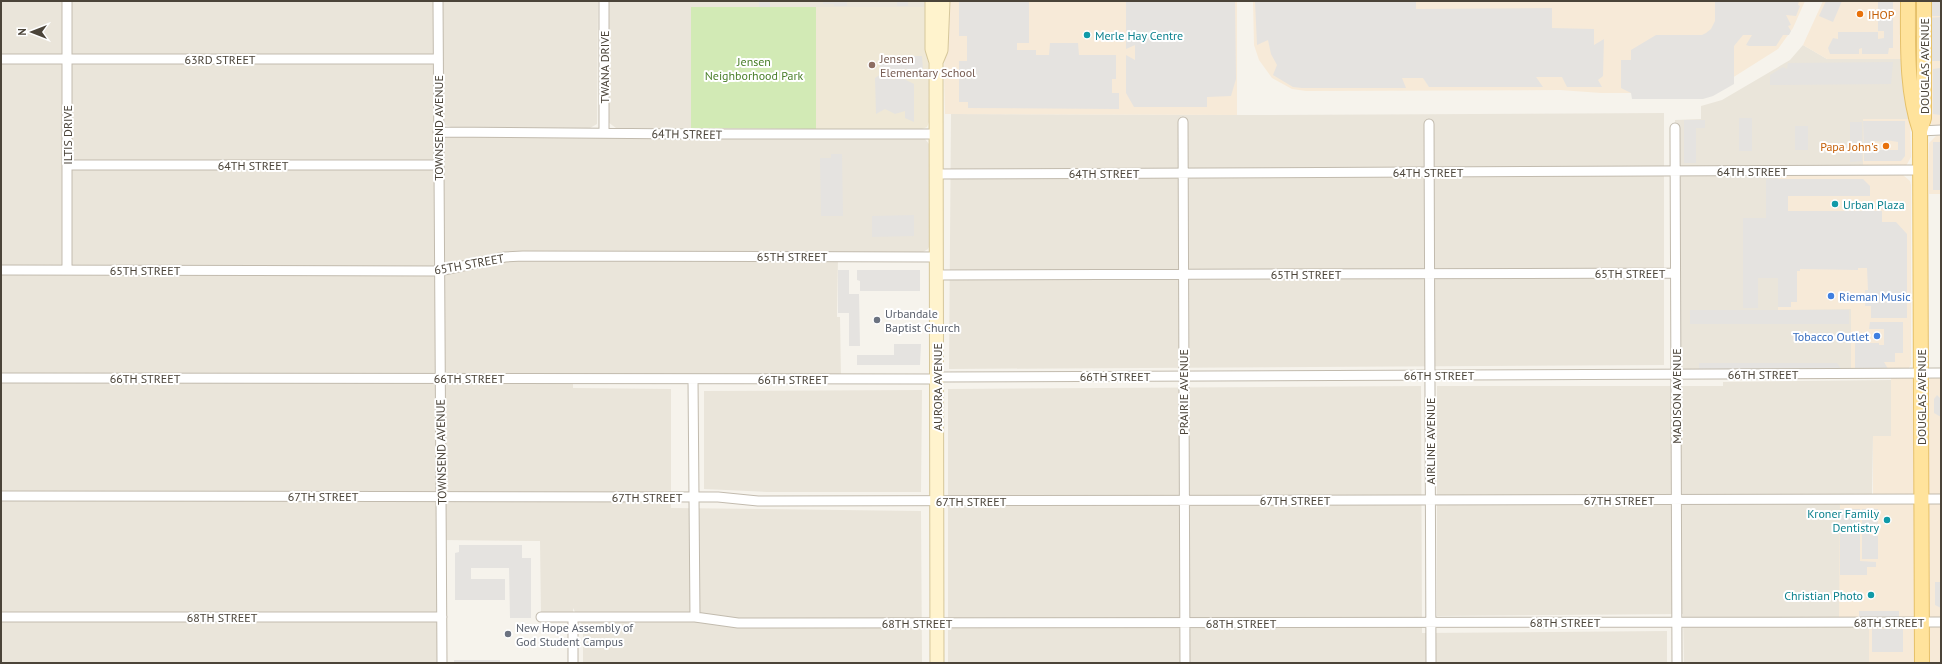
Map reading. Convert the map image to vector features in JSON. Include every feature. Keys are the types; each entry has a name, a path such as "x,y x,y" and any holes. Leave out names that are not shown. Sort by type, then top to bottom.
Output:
{"main road":[{"name":"DOUGLAS AVENUE","path":"1908,1 1911,82 1914,115 1920,131"},
{"name":"DOUGLAS AVENUE","path":"1922,663 1920,131 1924,118 1924,1"}],"street":[{"name":"ILTIS DRIVE","path":"67,1 67,270"},
{"name":"TOWNSEND AVENUE","path":"438,1 442,663"},
{"name":"TWANA DRIVE","path":"604,1 604,132"},
{"name":"AURORA AVENUE","path":"932,1 932,49 936,62 937,663"},
{"name":"AURORA AVENUE","path":"936,62 941,50 943,1"},
{"name":"63RD STREET","path":"1,59 438,59"},
{"name":"PRAIRIE AVENUE","path":"1183,122 1185,663"},
{"name":"AIRLINE AVENUE","path":"1429,124 1431,663"},
{"name":"MADISON AVENUE","path":"1675,128 1677,663"},
{"path":"1920,131 1941,130"},
{"name":"64TH STREET","path":"438,132 936,134"},
{"name":"64TH STREET","path":"67,165 438,165"},
{"name":"64TH STREET","path":"936,174 1920,170"},
{"name":"65TH STREET","path":"1,270 439,271 505,257 523,256 936,257"},
{"name":"65TH STREET","path":"936,274 1675,273"},
{"name":"66TH STREET","path":"1,378 694,379 1941,374"},
{"path":"694,379 695,617"},
{"name":"67TH STREET","path":"1,496 694,497 758,501 1941,499"},
{"name":"68TH STREET","path":"1,617 442,618"},
{"name":"68TH STREET","path":"541,617 695,617 738,623 1941,622"},
{"path":"573,617 573,663"}],"shaded area":[{"path":"1,1 438,1 438,131 925,139 929,144 930,245 928,249 923,252 815,252 815,256 838,257 837,317 840,317 841,379 573,379 573,388 671,389 671,508 921,511 922,663 583,663 583,627 573,608 573,617 541,617 540,541 442,540 442,663 1,663"},
{"path":"442,1 598,1 597,124 590,128 451,127 445,125 443,121"},
{"path":"607,1 928,1 928,7 691,7 691,128 616,128 608,122"},
{"path":"759,1 770,1 770,7 759,7"},
{"path":"823,1 847,1 847,6 823,4"},
{"path":"897,1 908,1 908,6 897,6"},
{"name":"Merle Hay Centre","path":"947,1 1237,1 1237,115 945,114 944,73"},
{"path":"959,1 1029,1 1029,43 1017,43 1017,50 1036,50 1036,55 1049,55 1050,43 1078,43 1079,55 1116,55 1116,79 1112,79 1112,93 1119,93 1119,109 968,108 968,102 959,102 959,61 967,61 967,36 959,36"},
{"path":"1126,1 1235,1 1236,79 1231,96 1207,97 1207,107 1134,107 1126,93 1126,55 1135,60 1135,45 1126,49"},
{"path":"1253,1 1805,1 1793,28 1778,49 1721,85 1700,93 1601,93 1560,90 1306,91 1292,89 1272,78 1259,60 1254,45"},
{"path":"1255,1 1416,1 1416,9 1552,8 1552,28 1594,29 1594,45 1604,39 1603,76 1598,80 1602,87 1567,87 1562,77 1536,77 1543,87 1429,87 1423,78 1402,78 1406,88 1293,87 1273,75 1277,65 1271,54 1268,40 1257,45"},
{"path":"1715,1 1799,1 1798,5 1800,6 1796,16 1786,15 1791,25 1788,26 1791,31 1789,35 1783,35 1776,46 1746,45 1752,35 1743,35 1734,46 1734,84 1713,96 1703,99 1632,99 1631,93 1621,88 1621,60 1631,60 1631,50 1656,35 1702,35 1706,33 1711,29 1715,21"},
{"path":"1823,1 1904,1 1904,59 1827,59 1803,45"},
{"path":"1826,1 1842,1 1833,22 1819,16"},
{"path":"1878,1 1893,1 1893,48 1889,48 1888,54 1862,54 1862,48 1859,49 1859,54 1830,54 1828,48 1833,38 1838,39 1838,32 1878,32 1878,39 1884,38 1884,31 1878,31"},
{"path":"1928,1 1941,1 1941,127 1934,127 1929,122"},
{"path":"1931,1 1941,1 1941,16 1931,16"},
{"name":"Jensen Elementary School","path":"816,7 928,7 929,122 927,127 922,129 816,129"},
{"path":"1941,17 1941,61 1928,61 1928,18"},
{"path":"1803,45 1827,59 1904,59 1910,119 1863,171 1778,171 1778,309 1851,309 1851,374 1676,375 1675,120 1701,119 1701,106 1722,100 1790,60"},
{"path":"880,56 922,56 923,69 880,69"},
{"path":"1893,62 1891,84 1770,85 1770,75 1783,67 1787,69 1788,63"},
{"path":"1940,64 1941,120 1940,115 1933,114 1933,69 1940,68"},
{"path":"884,72 884,75 894,80 904,74 904,79 914,84 914,122 905,118 905,111 895,114 885,109 876,114 875,78"},
{"path":"1664,113 1664,365 949,369 951,114 1249,115"},
{"path":"1739,118 1752,118 1752,151 1739,151"},
{"path":"1863,119 1910,119 1911,157 1906,166 1863,166"},
{"path":"1684,120 1705,120 1705,128 1696,128 1696,163 1684,163"},
{"path":"1863,121 1905,121 1905,156 1901,161 1864,161","holes":["1886,140 1898,142 1898,150 1873,150 1873,141 1885,142"]},
{"path":"1850,122 1862,122 1862,161 1850,162"},
{"path":"1795,126 1808,126 1808,150 1795,150"},
{"path":"1936,136 1941,136 1941,194 1929,194 1929,143"},
{"path":"1933,142 1941,142 1941,190 1933,190"},
{"path":"831,154 842,154 843,216 821,216 820,158 831,158"},
{"path":"1903,175 1910,181 1911,185 1911,365 1908,369 1851,371 1851,309 1778,310 1778,176"},
{"path":"1766,179 1863,179 1870,186 1870,196 1788,196 1788,211 1882,211 1882,222 1896,222 1907,234 1907,318 1871,318 1871,306 1865,306 1865,290 1868,290 1867,268 1858,268 1858,270 1800,269 1800,271 1797,271 1797,302 1791,302 1791,307 1778,307 1778,278 1758,278 1758,308 1743,308 1743,218 1766,218"},
{"path":"914,215 914,236 872,237 872,216"},
{"path":"838,270 849,270 849,294 859,294 860,346 849,346 849,313 838,313"},
{"path":"857,270 920,270 920,291 860,291 860,281 857,280"},
{"path":"1690,310 1849,310 1849,324 1690,324"},
{"path":"1870,322 1903,322 1903,353 1895,353 1895,362 1884,362 1891,374 1855,374 1855,343 1879,343 1879,345 1884,345 1884,329 1869,329"},
{"path":"894,344 921,344 920,365 857,365 857,355 894,355"},
{"path":"1699,363 1837,363 1845,374 1699,375"},
{"path":"1941,373 1941,663 1869,663 1869,622 1839,622 1840,500 1873,499 1873,436 1891,436 1891,374"},
{"path":"1891,380 1891,436 1873,436 1869,663 1684,663 1683,614 1437,616 1437,386 1723,386 1723,382"},
{"path":"1421,386 1422,633 1667,631 1667,663 948,663 948,389"},
{"path":"922,390 921,492 767,492 704,489 704,391"},
{"path":"1937,395 1941,399 1941,417 1934,413 1934,399"},
{"path":"1840,509 1860,509 1860,561 1876,562 1876,567 1867,567 1867,575 1840,575"},
{"path":"1862,509 1878,509 1878,532 1870,532 1870,535 1878,536 1878,559 1862,559"},
{"path":"459,545 522,545 522,558 531,558 531,618 510,618 509,568 471,568 471,579 505,579 505,600 455,600 455,553 459,552"},
{"path":"1935,582 1941,582 1941,608 1935,605"},
{"path":"1859,611 1899,611 1899,622 1859,622"},
{"path":"1872,629 1903,629 1903,652 1872,652"},
{"path":"454,660 500,660 500,663 454,663"}],"green space":[{"name":"Jensen Neighborhood Park","path":"691,7 816,7 816,129 691,128"}],"place":[{"name":"IHOP","path":"1860,14"},
{"name":"Merle Hay Centre","path":"1087,35"},
{"name":"Jensen Elementary School","path":"872,65"},
{"name":"Papa John's","path":"1886,146"},
{"name":"Urban Plaza","path":"1835,204"},
{"name":"Rieman Music","path":"1831,296"},
{"name":"Urbandale Baptist Church","path":"877,320"},
{"name":"Tobacco Outlet","path":"1877,336"},
{"name":"Kroner Family Dentistry","path":"1887,520"},
{"name":"Christian Photo","path":"1871,595"},
{"name":"New Hope Assembly of God Student Campus","path":"508,634"}]}
